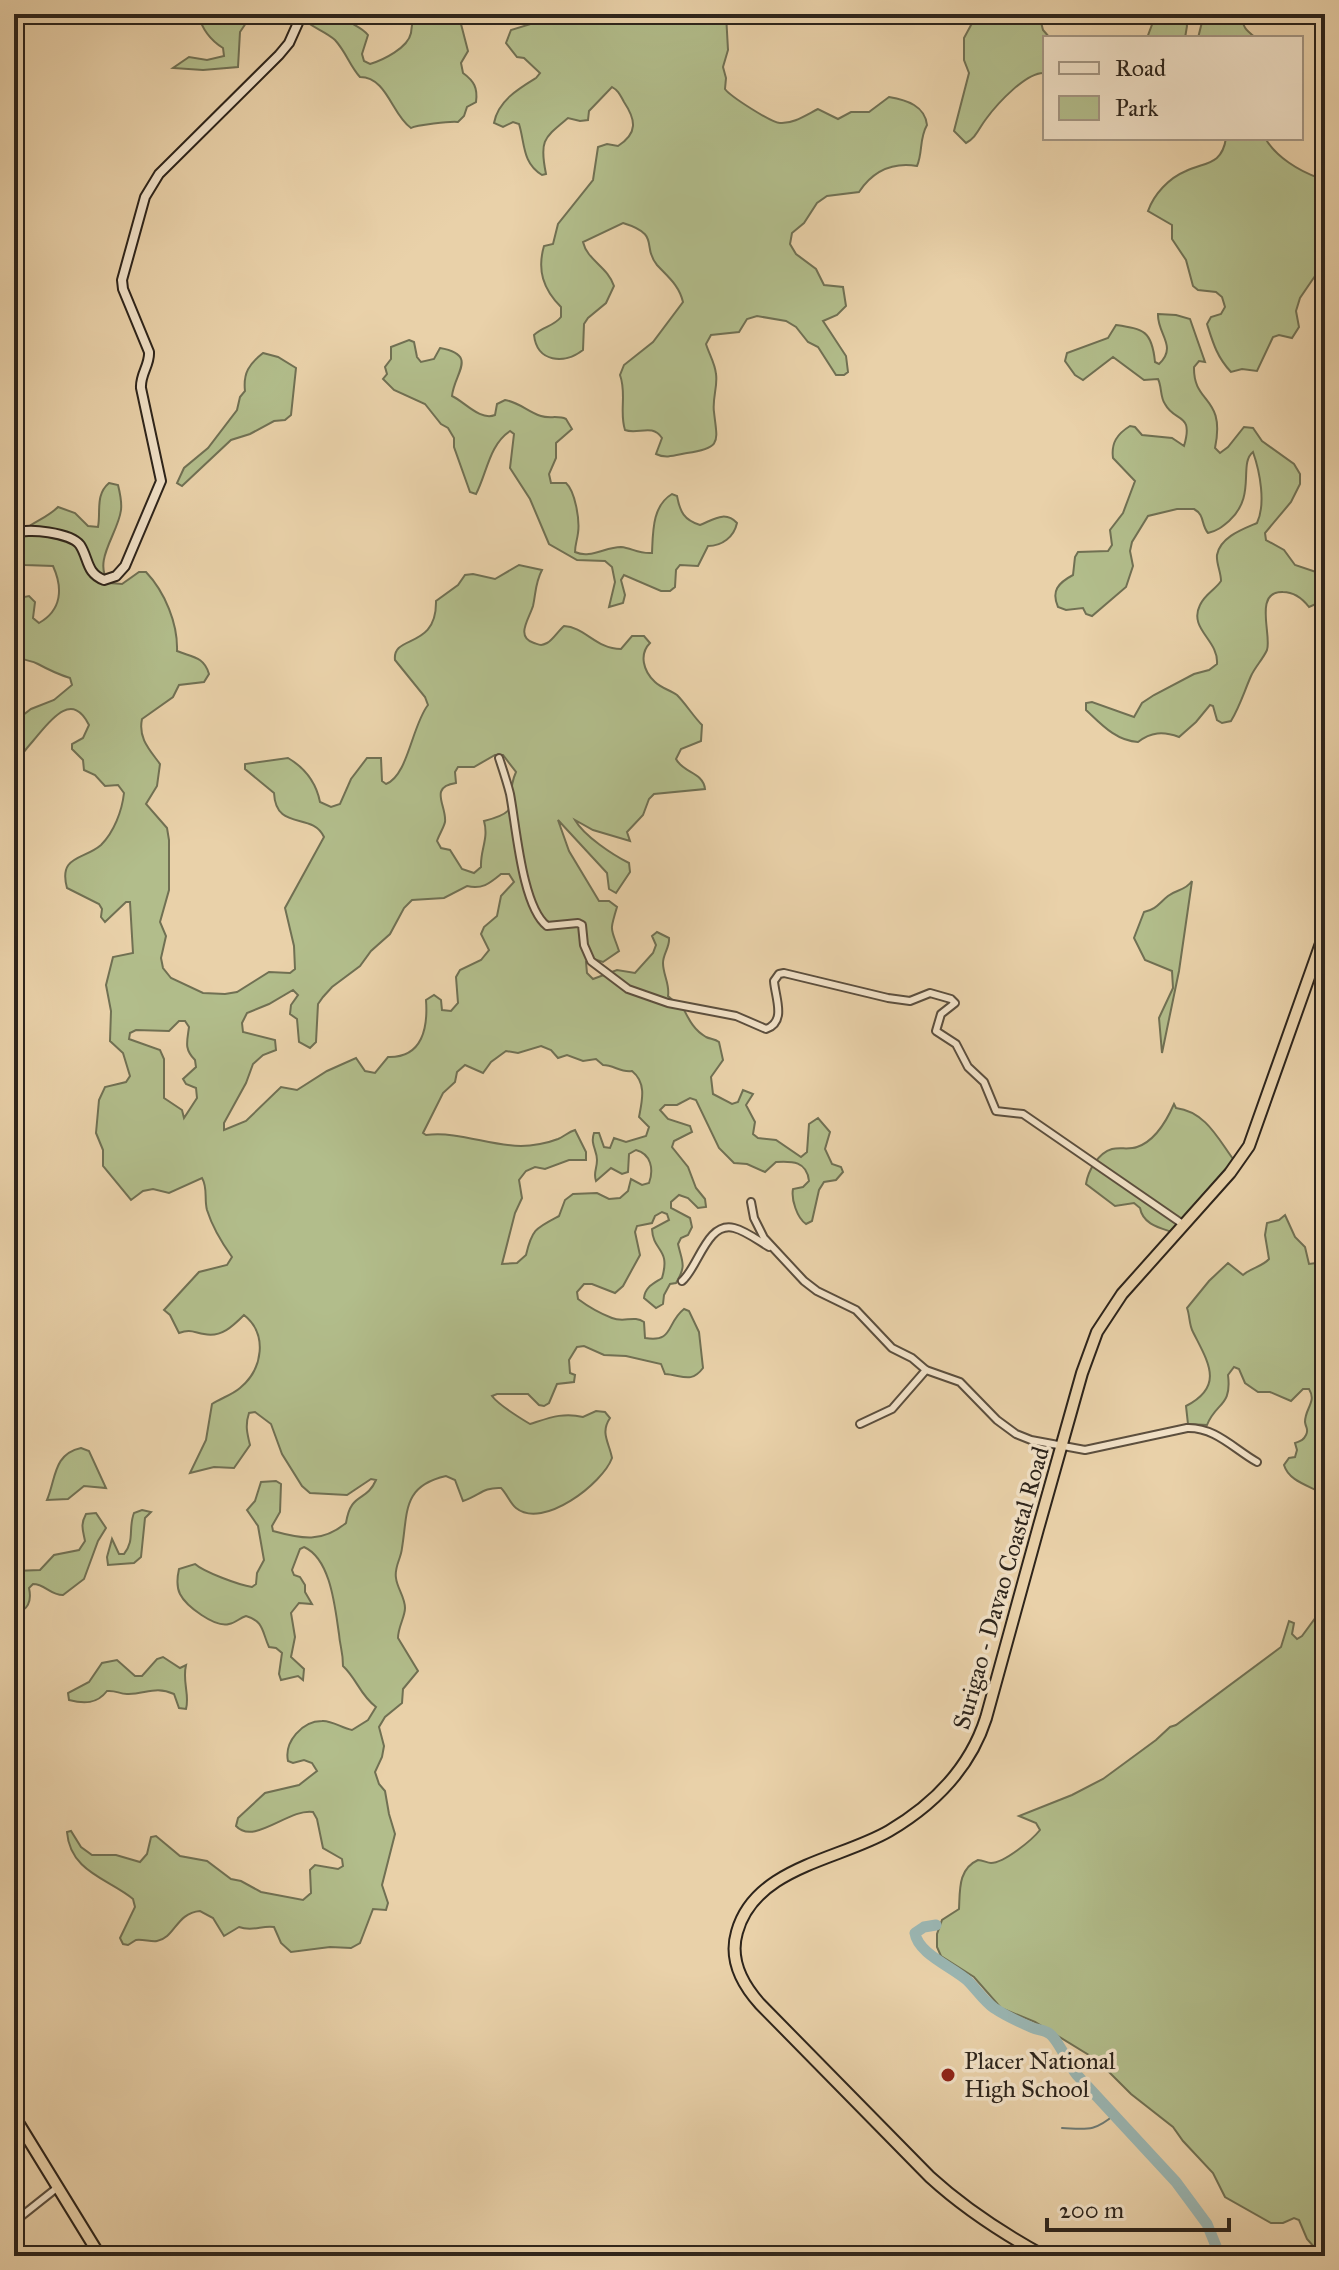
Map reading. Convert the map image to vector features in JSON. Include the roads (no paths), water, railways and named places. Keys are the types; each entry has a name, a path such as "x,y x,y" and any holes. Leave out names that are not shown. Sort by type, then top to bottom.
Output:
{"highway":[{"name":"Surigao - Davao Coastal Road","path":"1044,2256 1003,2234 959,2203 760,2004 744,1984 737,1966 736,1937 742,1917 754,1900 772,1885 824,1858 889,1831 926,1805 952,1780 976,1745 1082,1373 1104,1319 1122,1294 1237,1165 1255,1133 1325,932"},
{"path":"14,2116 100,2256"}],"street":[{"path":"14,534 30,530 73,539 82,549 91,572 104,580 116,576 125,566 161,481 141,388 149,352 122,280 145,197 159,174 279,55 289,43 302,14"},
{"path":"499,758 509,790 525,879 537,914 541,921 552,927 581,924 584,945 591,961 622,986 657,1000 736,1016 766,1029 773,1026 778,1017 774,981 784,973 854,992 905,1001 930,993 951,999 955,1004 941,1014 936,1031 956,1044 968,1067 984,1082 996,1111 1023,1114 1184,1225"},
{"path":"751,1202 757,1225 772,1249"},
{"path":"682,1281 694,1268 714,1233 725,1227 740,1230 772,1249 811,1286 856,1310 889,1346 912,1358 926,1370 960,1382 997,1420 1026,1439 1077,1449 1096,1449 1201,1428 1257,1462"},
{"path":"860,1424 892,1409 926,1370"},
{"path":"14,2222 58,2187"}],"waterway":[{"path":"936,1925 924,1927 915,1933 922,1947 968,1981 994,2008 1053,2037 1077,2075 1176,2182 1207,2224 1220,2256"},
{"path":"1062,2128 1090,2128 1114,2115"}],"place":[{"name":"Placer National High School","path":"948,2075"}]}
